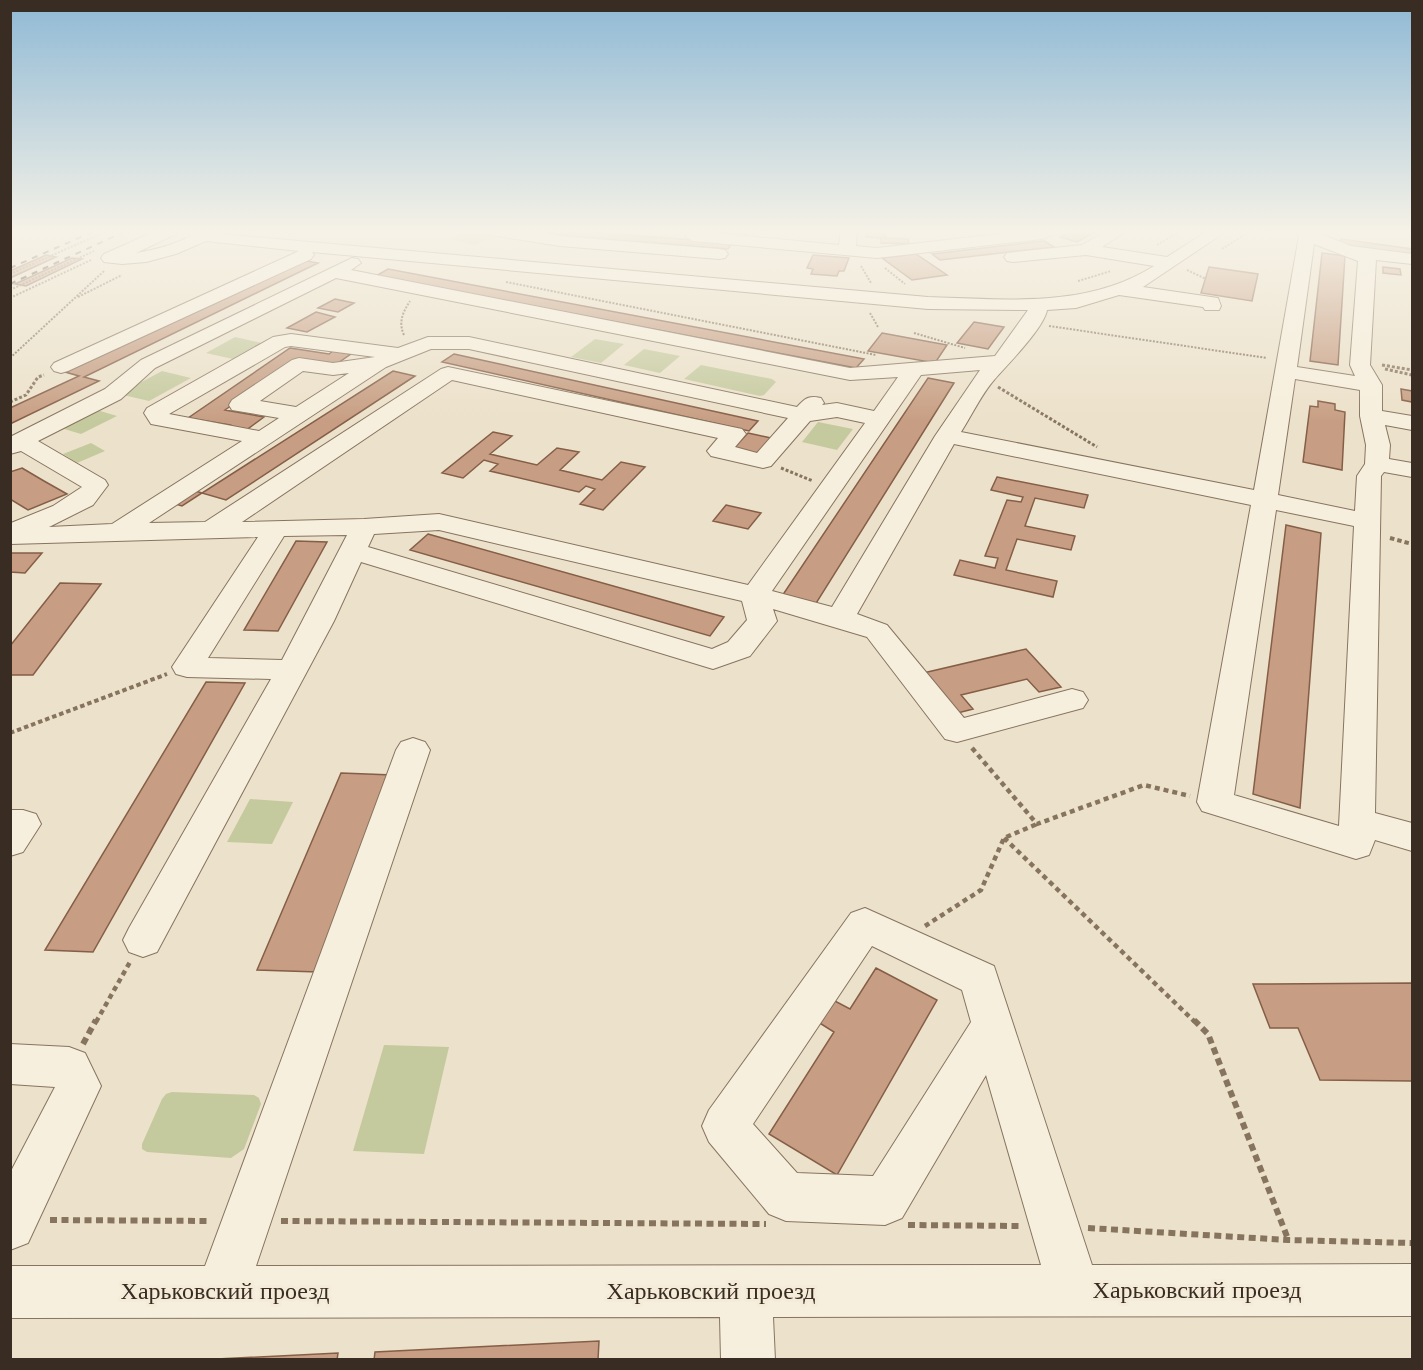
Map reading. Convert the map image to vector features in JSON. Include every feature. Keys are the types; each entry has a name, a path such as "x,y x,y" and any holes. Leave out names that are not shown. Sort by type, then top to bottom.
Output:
{"street":[{"path":"61,367 220,294"},
{"path":"16,444 113,394 148,364 290,294"},
{"path":"443,294 850,374 1001,361"},
{"path":"807,294 868,302 952,304 1034,314 1106,294"},
{"path":"1150,294 1211,302 1212,306"},
{"path":"1297,294 1287,366 1215,802 1356,845 1369,476 1377,464 1378,445 1371,416 1371,386 1361,361 1365,294"},
{"path":"840,618 946,436 984,378 1001,361 1034,314"},
{"path":"261,438 159,419 154,413 280,341 291,340 397,355"},
{"path":"298,414 240,405 299,364 333,369 397,355 428,343 469,343 803,415 837,410 880,419"},
{"path":"118,532 298,414 397,355"},
{"path":"1287,366 1371,386"},
{"path":"755,595 914,370"},
{"path":"210,531 448,372 734,434 719,451 763,461 821,394"},
{"path":"1371,416 1413,423"},
{"path":"946,436 1265,498 1368,521"},
{"path":"10,535 79,503 93,493 96,485 16,444"},
{"path":"1377,464 1413,470"},
{"path":"359,539 439,522 755,595 840,618 877,631 957,731 1072,700"},
{"path":"10,535 276,529 359,539 713,659 739,649 762,621 755,595"},
{"path":"187,667 276,529"},
{"path":"142,940 319,621 359,539"},
{"path":"187,667 290,670"},
{"path":"222,1291 413,750"},
{"path":"1357,822 1413,837"},
{"path":"10,824 23,824 10,842"},
{"path":"993,1024 885,1201 786,1197 725,1126 865,924 979,979 993,1024 1075,1291"},
{"path":"10,1064 69,1067 79,1086 12,1222"},
{"name":"Харьковский проезд","path":"10,1292 1413,1290"},
{"path":"746,1291 748,1359"}],"path":[{"path":"10,358 79,294"},
{"path":"72,300 84,294"},
{"path":"397,355 402,312 415,294"},
{"path":"567,294 860,351 861,348"},
{"path":"871,294 868,302 878,327"},
{"path":"1034,314 1287,366"},
{"path":"914,333 1001,361"},
{"path":"1361,361 1413,370"},
{"path":"10,402 26,395 38,377 61,367"},
{"path":"984,378 1098,448"},
{"path":"763,461 831,488"},
{"path":"10,732 187,667"},
{"path":"957,731 1037,824"},
{"path":"912,947 922,928 981,890 1004,838 1144,785 1215,802"},
{"path":"1004,838 1208,1034 1288,1240"},
{"path":"69,1067 142,940"},
{"path":"12,1222 770,1224"},
{"path":"900,1225 1055,1226 1288,1240 1413,1243"}],"green space":[{"path":"235,337 262,343 233,359 206,353"},
{"path":"595,339 624,344 601,363 571,357"},
{"path":"644,349 680,356 660,373 624,365"},
{"path":"701,365 772,379 776,382 764,395 760,396 684,379"},
{"path":"162,371 191,378 149,401 119,394"},
{"path":"97,410 117,416 81,434 61,428"},
{"path":"818,422 853,429 837,450 802,442"},
{"path":"91,443 105,451 77,463 63,454"},
{"path":"250,799 293,802 272,844 227,842"},
{"path":"384,1045 449,1047 424,1154 353,1151"},
{"path":"172,1092 254,1095 259,1098 261,1104 244,1149 231,1158 147,1152 142,1149 142,1144 162,1099 166,1094"}],"building":[{"path":"229,294 255,294 84,377 99,381 10,424 10,408 79,376 65,372"},
{"path":"470,294 520,294 864,359 856,368"},
{"path":"1207,294 1254,294 1252,301"},
{"path":"1317,294 1343,294 1338,365 1310,361"},
{"path":"335,299 354,303 338,312 318,308"},
{"path":"316,312 335,317 307,332 287,328"},
{"path":"974,322 1004,327 988,349 957,343"},
{"path":"882,333 947,345 935,363 868,351"},
{"path":"290,348 329,354 333,351 351,354 335,365 297,359 225,410 264,417 245,431 226,428 230,425 188,418"},
{"path":"454,354 758,421 749,431 442,362"},
{"path":"393,371 415,376 226,500 202,493"},
{"path":"928,378 954,383 815,605 782,596"},
{"path":"1401,389 1412,391 1412,402 1402,400"},
{"path":"1318,401 1335,404 1335,410 1345,412 1342,470 1303,462 1310,406 1318,407"},
{"path":"493,432 512,436 490,454 537,465 557,448 579,452 560,470 602,480 621,462 645,467 603,510 580,504 595,489 586,486 579,492 490,471 498,464 484,460 463,478 442,473"},
{"path":"748,433 771,438 755,456 732,450"},
{"path":"22,468 67,494 28,510 10,499 10,472"},
{"path":"997,477 1088,495 1084,508 1035,498 1025,526 1075,536 1071,550 1017,539 1006,570 1057,581 1053,597 954,575 960,560 995,568 998,558 985,556 1007,500 1021,502 1023,497 991,490"},
{"path":"189,489 202,493 182,506 169,502"},
{"path":"726,505 761,513 748,529 713,521"},
{"path":"1286,525 1321,533 1300,808 1253,794"},
{"path":"428,534 724,617 710,636 410,550"},
{"path":"296,541 327,542 278,631 244,630"},
{"path":"10,553 42,553 25,573 10,572"},
{"path":"60,583 101,584 33,675 10,675 10,646"},
{"path":"1026,649 1061,687 1039,692 1027,679 961,695 973,709 950,715 919,674"},
{"path":"206,682 245,683 93,952 45,950"},
{"path":"341,773 392,775 318,972 257,970"},
{"path":"876,968 937,1000 837,1175 769,1134 834,1032 818,1022 833,1000 850,1009"},
{"path":"1412,983 1412,1081 1320,1080 1298,1028 1270,1028 1253,984"},
{"path":"599,1341 598,1360 374,1360 375,1352"},
{"path":"338,1353 337,1360 197,1360"}]}
